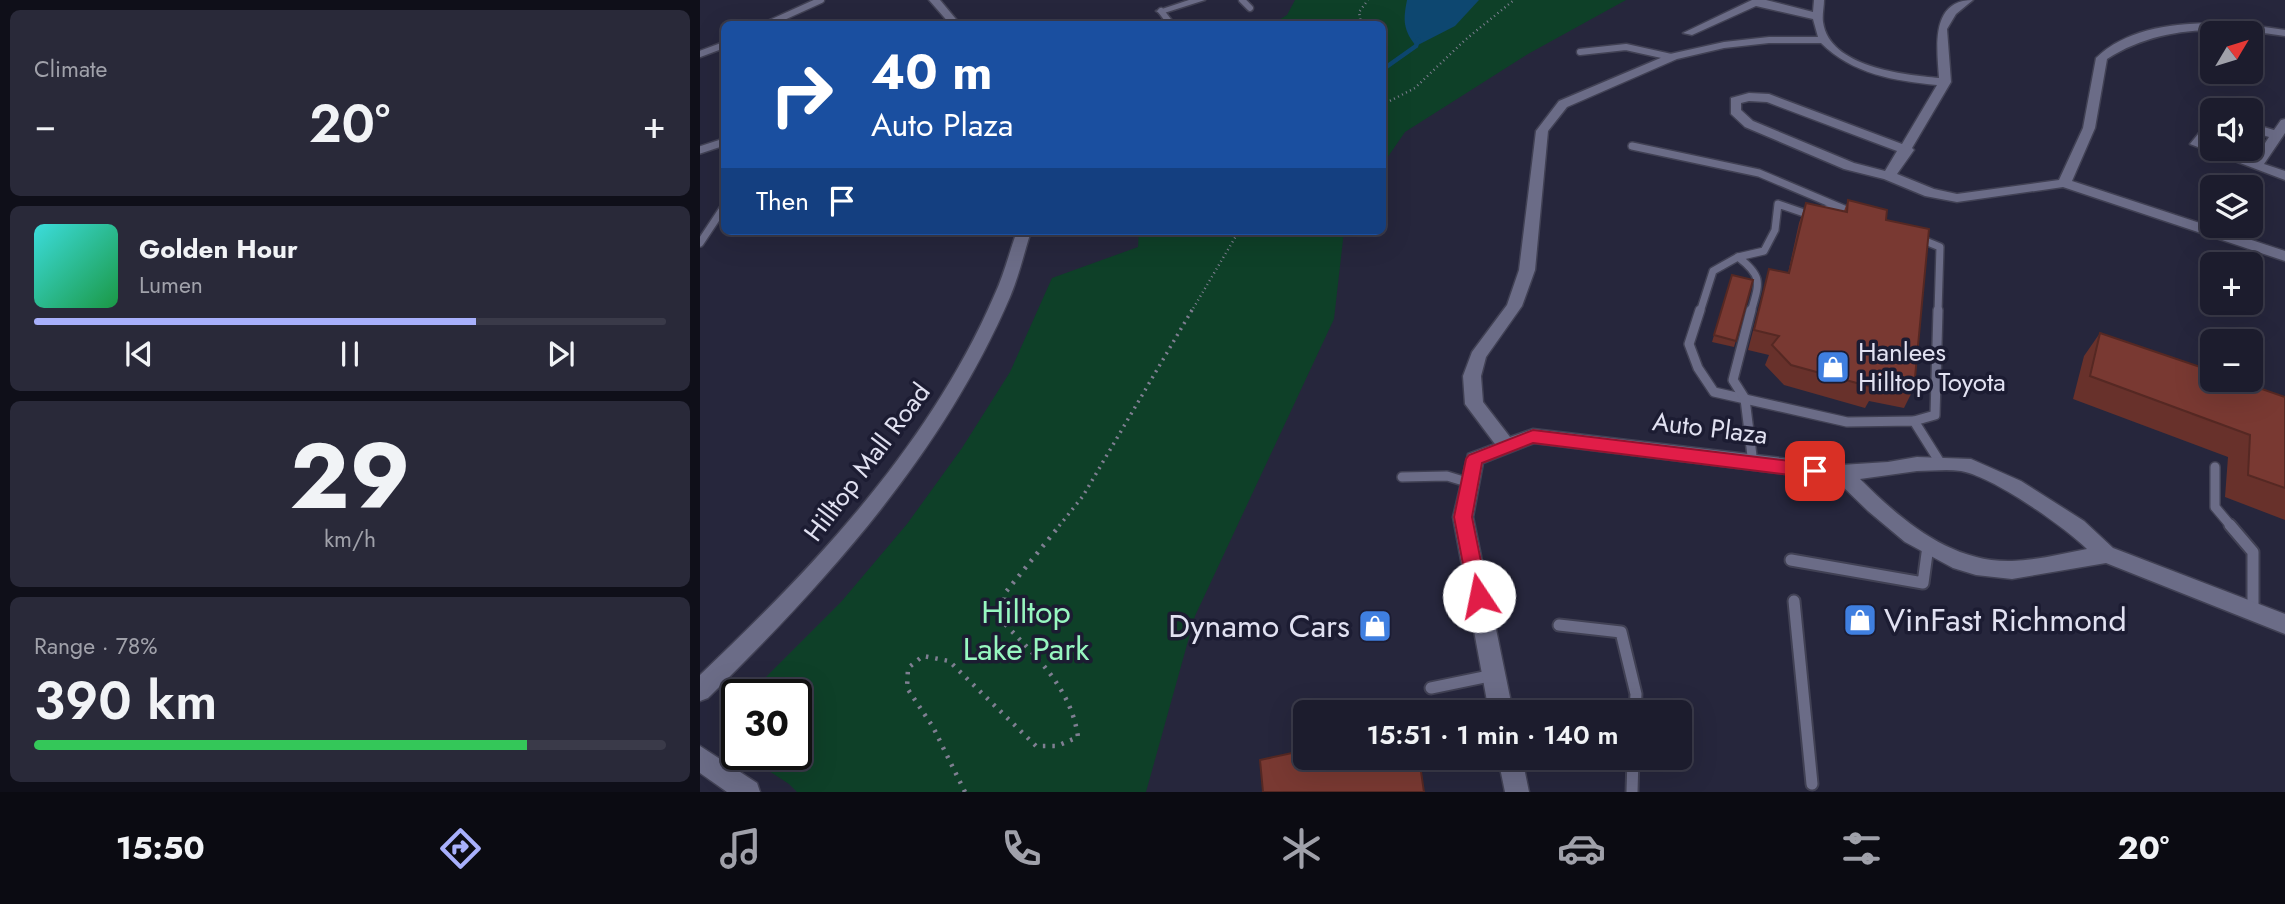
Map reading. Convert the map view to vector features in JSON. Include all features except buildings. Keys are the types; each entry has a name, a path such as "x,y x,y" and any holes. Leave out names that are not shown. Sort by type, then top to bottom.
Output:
{"street":[{"path":"933,0 952,21"},
{"path":"1161,11 1200,0"},
{"path":"1819,0 1815,16 1825,40 1838,54 1871,71 1891,77 1945,82"},
{"path":"1889,176 1907,150 1945,82 1942,29 1952,12 1968,0"},
{"path":"1688,33 1759,1 1815,16"},
{"path":"2064,183 2089,128 2102,58 2117,47 2142,35 2181,28 2225,28 2285,33"},
{"path":"1506,445 1474,404 1472,376 1478,356 1514,306 1527,270 1542,131 1563,104 1671,57 1747,43 1825,40"},
{"path":"1907,150 1769,98 1749,97 1735,102 1735,111 1749,124 1849,166 1889,176 1930,193 1957,198 2064,183 2285,256"},
{"path":"2257,165 2285,124"},
{"path":"2263,131 2276,135"},
{"path":"2245,161 2285,176"},
{"name":"Hilltop Mall Road","path":"700,690 823,563 871,506 926,433 984,336 1013,272 1023,235"},
{"name":"Auto Plaza","path":"1499,700 1463,517 1475,459 1533,436 1841,473 1888,470 1917,464 1964,464 2014,486 2077,527 2106,554 2285,624"},
{"path":"1841,473 1883,515 1928,546 1972,567 2001,570 2106,554"},
{"path":"700,758 748,792"},
{"path":"1512,770 1517,792"}],"lane":[{"path":"775,21 821,0"},
{"path":"1242,0 1250,8"},
{"path":"1161,11 1169,21"},
{"path":"1580,52 1616,44 1643,47 1671,57"},
{"path":"700,54 721,46"},
{"path":"700,150 721,143"},
{"path":"1632,145 1759,173 1870,220"},
{"path":"1835,206 1807,214 1778,204 1775,230 1764,251 1738,257 1713,271 1689,344 1698,368 1714,391 1847,422 1914,421 1935,415 1940,247 1905,233"},
{"path":"700,243 721,212"},
{"path":"1738,257 1754,269 1759,281 1733,380 1745,399 1753,464"},
{"path":"1914,421 1941,464"},
{"path":"2216,467 2216,507 2253,552 2253,610"},
{"path":"1402,477 1447,476 1470,483"},
{"path":"1791,560 1923,583 1928,546"},
{"path":"1794,601 1812,784"},
{"path":"1559,625 1621,632 1636,700"},
{"path":"1431,688 1494,675"},
{"path":"1632,792 1633,770"}],"path":[{"path":"1360,21 1359,12 1368,0"},
{"path":"1386,103 1415,88 1465,40 1514,0"},
{"path":"965,792 933,727 907,688 908,668 923,656 949,662 1036,746 1057,746 1078,737 1077,717 1065,690 1002,621 1005,593 1083,496 1237,235"}],"green space":[{"path":"1295,0 1626,0 1528,54 1405,132 1386,160 1386,21 1277,21 1287,15"},
{"name":"Hilltop Lake Park","path":"1139,235 1344,235 1334,319 1195,616 1146,792 797,792 768,770 812,770 812,679 764,679 841,602 907,524 962,448 1010,372 1052,278 1138,247"}],"water":[{"path":"1407,0 1479,0 1455,26 1416,46 1405,24"}],"waterway":[{"path":"1386,67 1416,46 1418,40"}],"place":[{"name":"Hanlees Hilltop Toyota","path":"1833,367"},
{"name":"VinFast Richmond","path":"1860,620"},
{"name":"Dynamo Cars","path":"1375,626"}],"route":[{"path":"1479,596 1463,517 1475,459 1506,445 1533,436 1815,471"}]}
